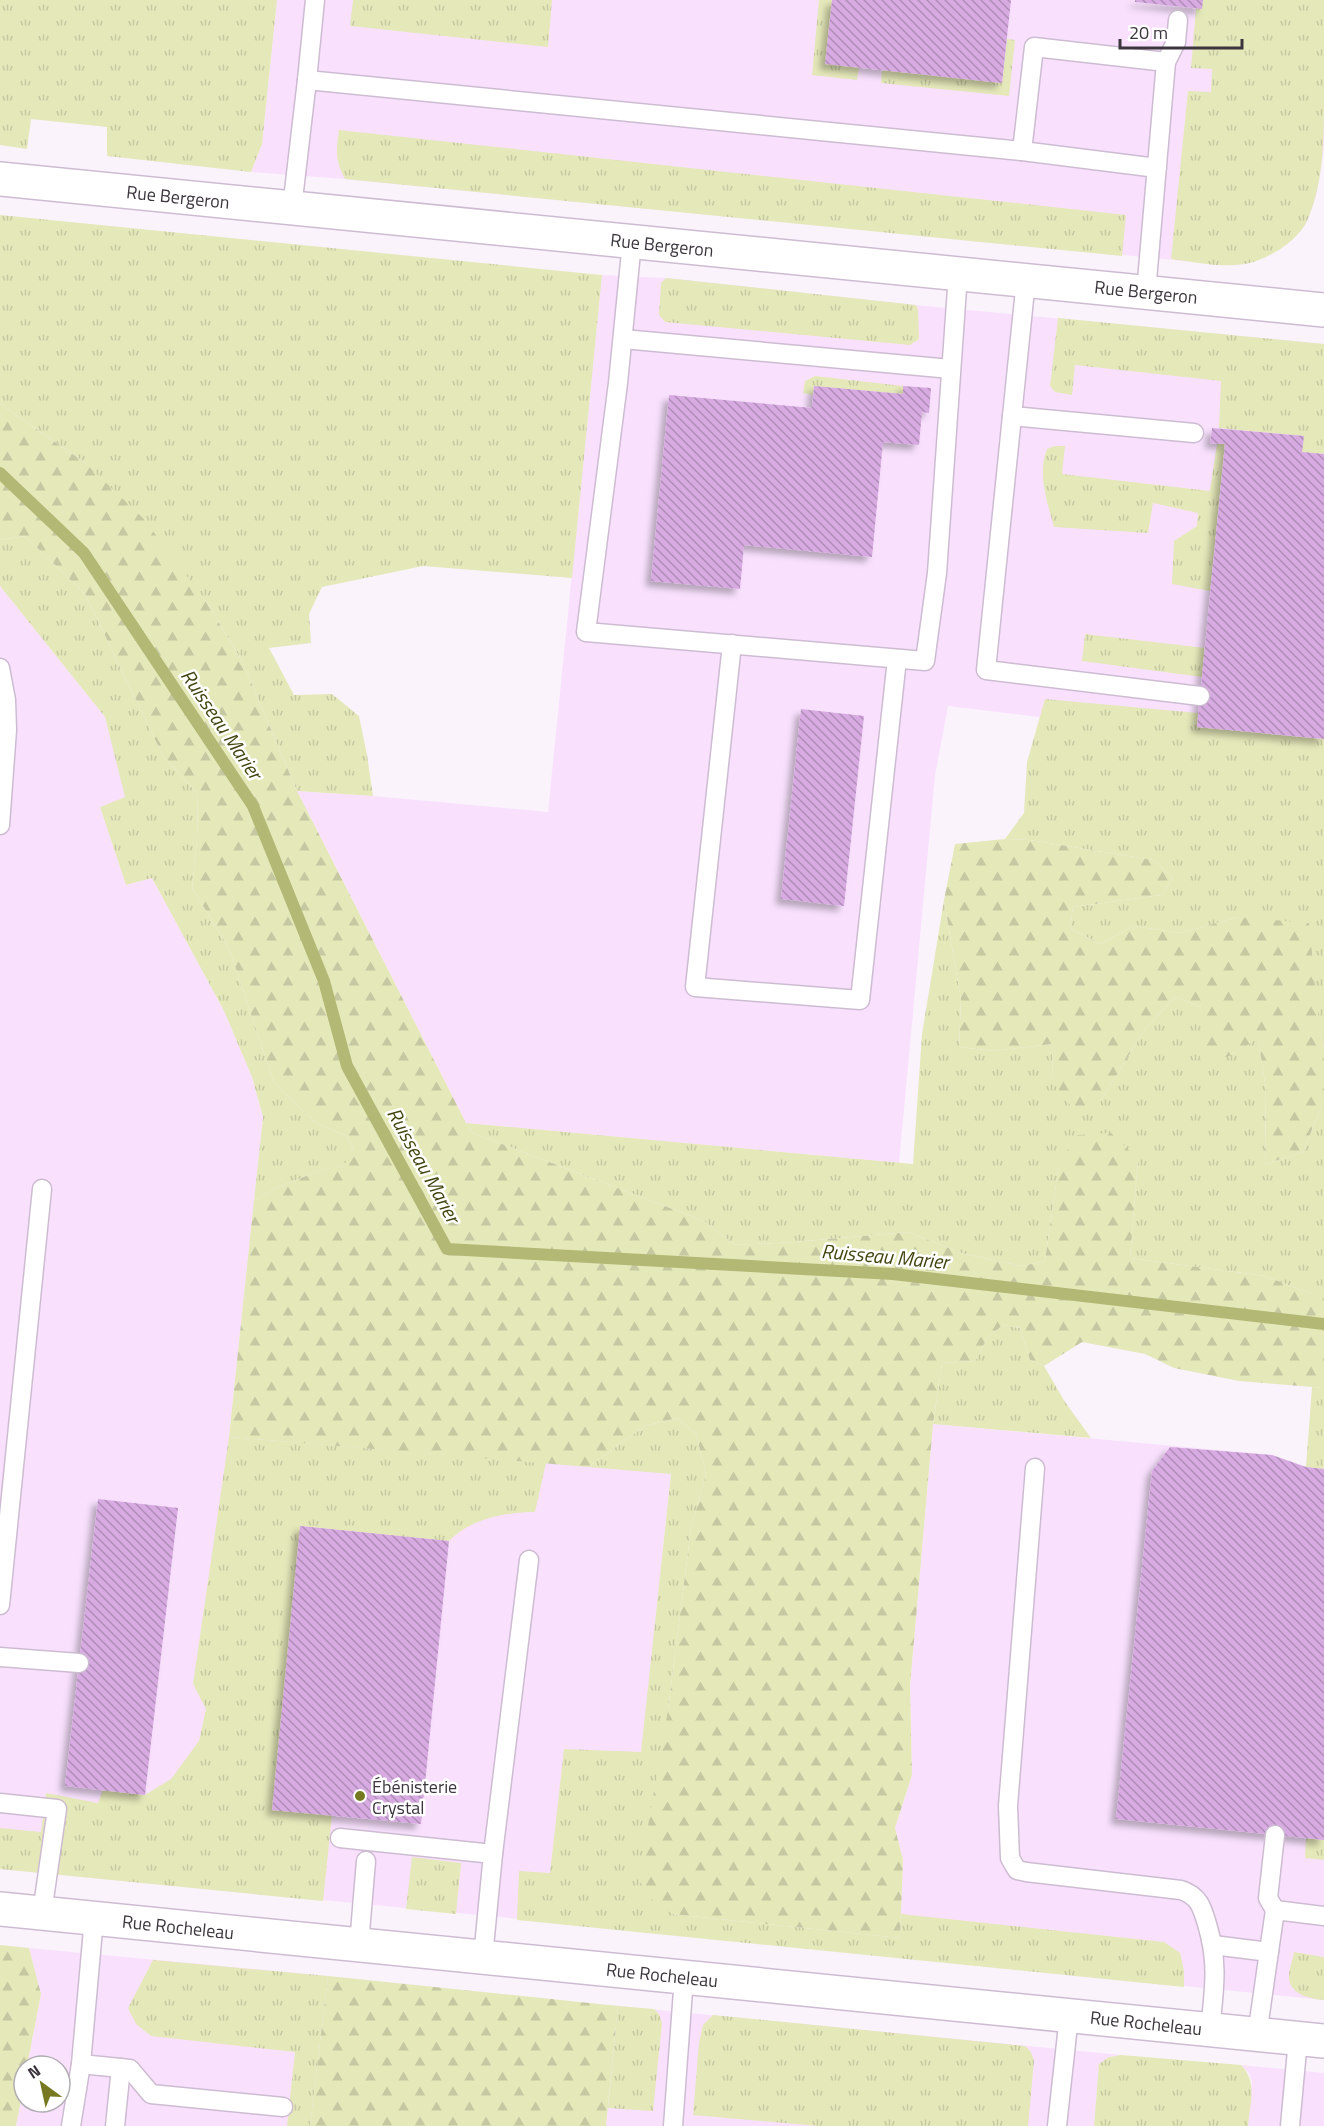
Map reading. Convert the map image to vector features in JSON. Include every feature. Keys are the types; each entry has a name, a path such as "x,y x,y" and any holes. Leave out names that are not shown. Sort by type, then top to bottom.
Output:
{"street":[{"name":"Rue Bergeron","path":"0,179 1324,310"},
{"name":"Rue Rocheleau","path":"0,1909 1311,2040"}],"lane":[{"path":"292,208 315,0"},
{"path":"1146,292 1166,62 1176,42 1178,20"},
{"path":"1022,151 1034,47 1166,62"},
{"path":"306,80 1022,151 1157,168"},
{"path":"633,242 586,632 925,661 937,573 958,274"},
{"path":"1026,280 986,670 1200,696"},
{"path":"623,339 951,369"},
{"path":"1012,416 1194,433"},
{"path":"732,644 695,987 860,1000 897,659"},
{"path":"0,668 6,700 7,730 0,825"},
{"path":"0,1605 42,1189"},
{"path":"1035,1468 1008,1806 1010,1858 1017,1870 1026,1872 1181,1890 1190,1893 1198,1900 1213,1945 1216,1965 1210,2030"},
{"path":"483,1957 493,1854 529,1560"},
{"path":"0,1657 79,1663"},
{"path":"0,1803 57,1809 42,1913"},
{"path":"1257,2035 1275,1911 1268,1898 1275,1835"},
{"path":"340,1838 493,1854"},
{"path":"359,1944 366,1861"},
{"path":"1275,1911 1324,1916"},
{"path":"71,2126 81,2064 94,1918"},
{"path":"1213,1945 1269,1952"},
{"path":"673,2126 684,1977"},
{"path":"1057,2126 1069,2016"},
{"path":"1290,2126 1311,2040"},
{"path":"81,2064 130,2069 151,2094 283,2107"},
{"path":"115,2126 121,2068"}],"shaded area":[{"path":"277,0 1324,0 1324,146 1316,197 1306,224 1288,243 1265,257 1246,264 1225,265 345,179 251,172 262,144"},
{"path":"602,275 666,278 916,305 1324,344 1324,739 1197,727 1039,717 948,706 935,776 899,1163 466,1123 297,791 548,812"},
{"path":"0,586 105,717 126,798 100,807 126,885 152,878 224,1011 252,1077 263,1117 229,1437 671,1473 623,1929 0,1869"},
{"path":"933,1424 1272,1455 1306,1467 1324,1469 1324,2000 895,1957 900,1938 903,1860 895,1828 912,1775 910,1686"},
{"path":"29,1948 328,1976 310,2126 16,2126 18,2114 72,2114 72,2054 29,2054 41,1994"},
{"path":"618,2006 1121,2055 1109,2057 1099,2065 1094,2126 606,2126"},
{"path":"1241,2065 1324,2073 1324,2126 1248,2126 1252,2082 1249,2073"}],"green space":[{"path":"0,0 277,0 262,144 251,172 107,156 107,127 31,119 27,149 0,145"},
{"path":"353,0 552,0 548,47 350,26"},
{"path":"819,0 832,0 859,67 857,80 812,75"},
{"path":"1203,0 1324,0 1323,144 1320,176 1313,206 1302,229 1288,243 1271,255 1244,264 1217,265 1171,259 1188,91 1211,92 1212,69 1191,68 1196,8"},
{"path":"1007,39 1015,40 1009,96 881,83 882,70 1002,83"},
{"path":"339,130 1126,215 1122,256 345,179 337,155"},
{"path":"0,215 602,275 572,578 423,566 322,587 309,614 311,643 269,648 294,695 332,694 359,716 373,796 297,791 242,661 206,601 84,462 0,404"},
{"path":"666,278 916,305 919,339 910,345 665,322 659,315 661,283"},
{"path":"1058,318 1324,344 1324,454 1302,452 1303,436 1219,428 1221,381 1075,365 1072,395 1055,392 1050,386"},
{"path":"815,376 903,386 903,394 814,386 813,395 803,393 805,381"},
{"path":"0,404 84,462 143,518 206,601 242,661 297,791 473,1133 704,1221 735,1245 908,1232 964,1254 1022,1266 1045,1261 1059,1163 1077,1135 1111,1133 1138,1159 1130,1258 1265,1276 1312,1294 1324,1294 1324,1388 1239,1381 1174,1368 1145,1354 1082,1342 1044,1366 1030,1360 1020,1328 1003,1325 988,1337 975,1361 942,1363 933,1424 910,1686 912,1775 895,1828 903,1860 900,1938 672,1914 647,1896 639,1878 668,1710 691,1528 706,1474 696,1434 677,1418 645,1426 588,1467 229,1437 254,1200 298,1179 344,1165 353,1149 347,1136 317,1124 274,1083 229,948 192,888 197,840 198,794 163,756 85,594 25,536 0,540"},
{"path":"1217,444 1225,444 1210,591 1172,584 1174,541 1197,526 1198,513 1153,503 1148,533 1054,527 1043,478 1047,449 1054,446 1065,446 1062,474 1210,491"},
{"path":"25,536 85,594 163,756 198,794 197,840 192,888 229,948 274,1083 317,1124 347,1136 353,1149 345,1165 298,1179 254,1200 263,1117 252,1077 224,1011 152,878 126,885 100,807 125,797 105,717 0,586 0,540"},
{"path":"1085,634 1205,648 1202,677 1082,661"},
{"path":"1045,699 1198,713 1197,727 1324,739 1324,1048 1320,1034 1238,917 1181,933 1134,926 1100,944 1070,928 1073,907 1161,895 1173,878 1153,860 1030,840 1005,839 1024,813 1027,762"},
{"path":"1005,839 1030,840 1153,860 1173,878 1161,895 1073,907 1070,928 1100,944 1134,926 1181,933 1238,917 1309,923 1320,1034 1324,1048 1324,1100 1303,1152 1265,1164 1266,1089 1258,1038 1232,1055 1200,1066 1201,1007 1175,997 1145,1029 1100,1102 1077,1114 1053,1082 1052,1044 994,1051 959,1047 961,1000 944,900 955,844"},
{"path":"944,900 961,1000 959,1047 994,1051 1052,1044 1053,1082 1100,1102 1145,1029 1175,997 1201,1007 1232,1055 1258,1037 1266,1089 1265,1164 1303,1152 1324,1100 1324,1294 1312,1294 1265,1276 1130,1258 1138,1159 1059,1164 1045,1261 1022,1266 964,1254 908,1232 735,1245 704,1221 473,1133 466,1123 913,1164 922,1034"},
{"path":"1003,1325 1020,1328 1030,1360 1044,1366 1065,1402 1091,1438 933,1424 942,1363 975,1361 988,1337"},
{"path":"1312,1387 1324,1388 1324,1469 1306,1467"},
{"path":"677,1418 696,1434 706,1474 691,1528 668,1710 672,1914 900,1938 901,1914 1164,1942 1180,1953 1184,1971 1184,1987 517,1920 519,1871 550,1873 564,1749 641,1752 671,1474 588,1467 645,1426"},
{"path":"229,1437 546,1463 535,1512 513,1513 489,1518 467,1527 449,1541 300,1526 332,1815 323,1901 0,1869 0,1828 41,1832 46,1793 98,1803 103,1790 145,1795 171,1779 199,1741 206,1709 193,1684"},
{"path":"1306,1838 1324,1840 1324,1860 1305,1858"},
{"path":"412,1857 461,1863 456,1914 406,1909"},
{"path":"0,1945 29,1948 41,1994 29,2054 12,2054 12,2114 18,2114 16,2126 0,2126"},
{"path":"1294,1952 1324,1957 1324,2000 1307,1997 1292,1987 1289,1976"},
{"path":"153,1960 328,1976 310,2126 287,2126 295,2052 151,2036 136,2024 128,2008"},
{"path":"328,1976 618,2006 606,2126 310,2126"},
{"path":"618,2006 654,2009 659,2014 662,2023 653,2111 608,2108"},
{"path":"713,2015 1025,2046 1031,2052 1034,2061 1028,2126 818,2126 693,2115 699,2043 703,2025"},
{"path":"1121,2055 1241,2065 1250,2078 1251,2086 1248,2126 1094,2126 1099,2064 1109,2057"}],"building":[{"path":"832,0 1011,0 1002,83 825,64"},
{"path":"1135,0 1203,0 1202,9 1135,2"},
{"path":"814,386 903,394 903,386 931,388 929,413 922,412 919,445 883,442 872,557 744,545 740,589 651,581 669,395 812,408"},
{"path":"1212,428 1304,436 1302,452 1324,454 1324,739 1197,727 1225,444 1210,443"},
{"path":"801,709 864,716 844,906 781,899"},
{"path":"1170,1447 1272,1455 1306,1467 1324,1469 1324,1840 1116,1819 1152,1471"},
{"path":"98,1499 178,1508 145,1795 65,1786"},
{"path":"300,1526 449,1541 421,1824 272,1810"}],"waterway":[{"name":"Ruisseau Marier","path":"0,473 84,553 253,806 324,981 347,1066 447,1249 893,1274 1324,1324"}],"place":[{"name":"Ébénisterie Crystal","path":"360,1796"}]}
